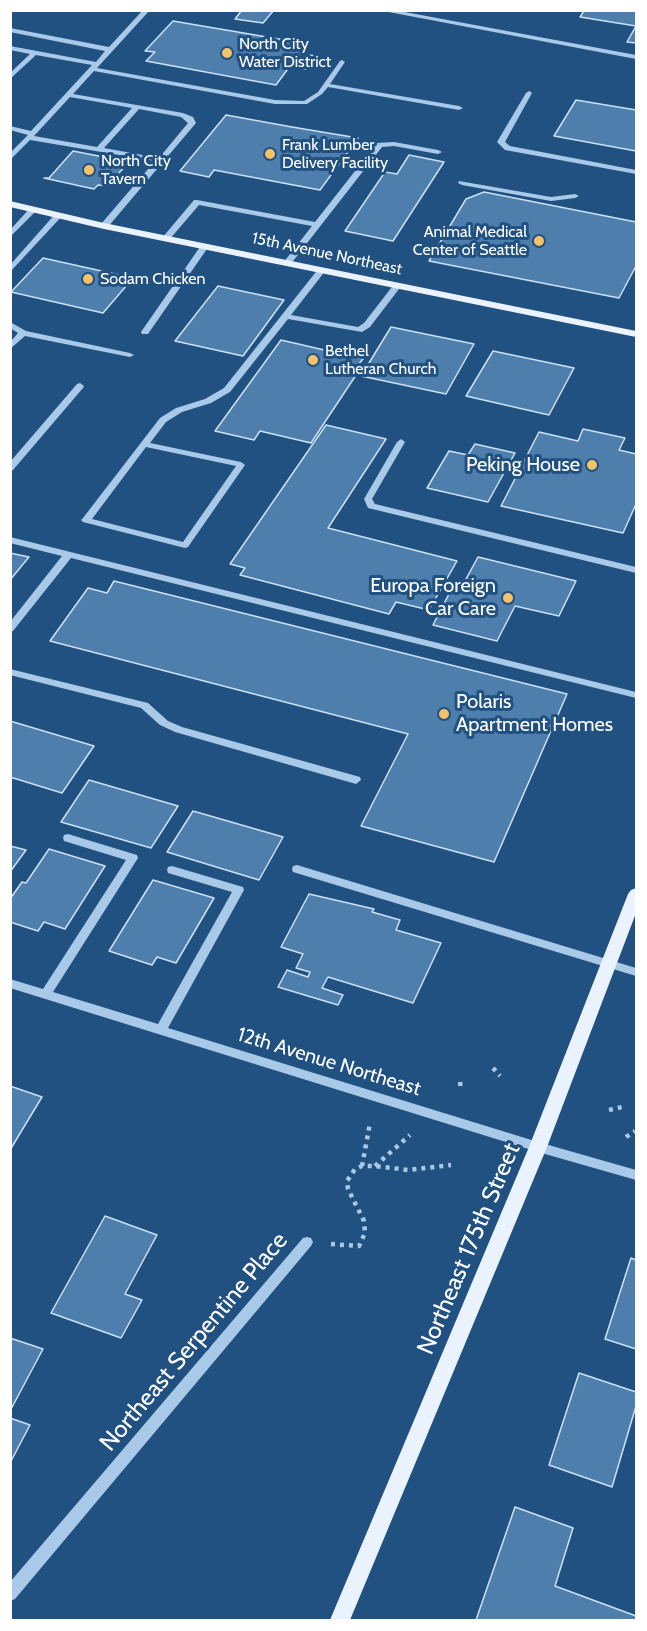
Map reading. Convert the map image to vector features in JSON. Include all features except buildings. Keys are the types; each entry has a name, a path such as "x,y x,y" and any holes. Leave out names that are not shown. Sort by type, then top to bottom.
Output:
{"main road":[{"name":"15th Avenue Northeast","path":"10,204 104,226 636,334"},
{"name":"Northeast 175th Street","path":"340,1620 538,1147 636,894"}],"street":[{"path":"10,158 147,10"},
{"path":"381,10 636,57"},
{"path":"424,10 431,21"},
{"path":"10,30 111,50"},
{"path":"10,48 275,102 305,103 320,93 342,62"},
{"path":"10,77 35,52"},
{"path":"326,85 459,108"},
{"path":"529,93 501,142 508,148 636,172"},
{"path":"69,95 183,115 192,123 104,226"},
{"path":"99,149 137,107"},
{"path":"10,128 32,136 160,160"},
{"path":"287,263 380,145 394,144 438,152"},
{"path":"462,183 551,199 574,196"},
{"path":"166,238 197,202 317,225"},
{"path":"10,235 34,209"},
{"path":"12,265 59,214"},
{"path":"145,332 205,246"},
{"path":"144,444 241,465 185,545 86,520 144,444 163,420 179,410 208,401 227,390 322,270"},
{"path":"286,316 359,330 367,325 398,285"},
{"path":"10,324 23,333 130,355"},
{"path":"10,347 23,333"},
{"path":"10,468 80,386"},
{"path":"401,442 368,499 370,506 636,570"},
{"path":"10,540 636,695"},
{"path":"10,628 68,555"},
{"path":"10,672 144,705 164,723 179,730 356,780"},
{"path":"46,994 133,858 68,838"},
{"path":"297,869 636,972"},
{"path":"161,1030 240,890 172,870"},
{"name":"12th Avenue Northeast","path":"10,983 538,1147 636,1175"},
{"name":"Northeast Serpentine Place","path":"10,1594 307,1242"}],"path":[{"path":"493,1068 501,1076"},
{"path":"460,1082 461,1090"},
{"path":"374,1096 362,1166 408,1170 451,1165"},
{"path":"609,1110 622,1107"},
{"path":"375,1166 434,1114"},
{"path":"626,1137 634,1131"},
{"name":"Northeast Serpentine Place","path":"307,1242 359,1246 365,1233 364,1221 348,1189 347,1181 355,1169 362,1166"}],"place":[{"name":"North City Water District","path":"227,53"},
{"name":"Frank Lumber Delivery Facility","path":"270,154"},
{"name":"North City Tavern","path":"89,170"},
{"name":"Animal Medical Center of Seattle","path":"539,241"},
{"name":"Sodam Chicken","path":"88,279"},
{"name":"Bethel Lutheran Church","path":"313,360"},
{"name":"Peking House","path":"592,465"},
{"name":"Europa Foreign Car Care","path":"508,598"},
{"name":"Polaris Apartment Homes","path":"444,714"}]}
